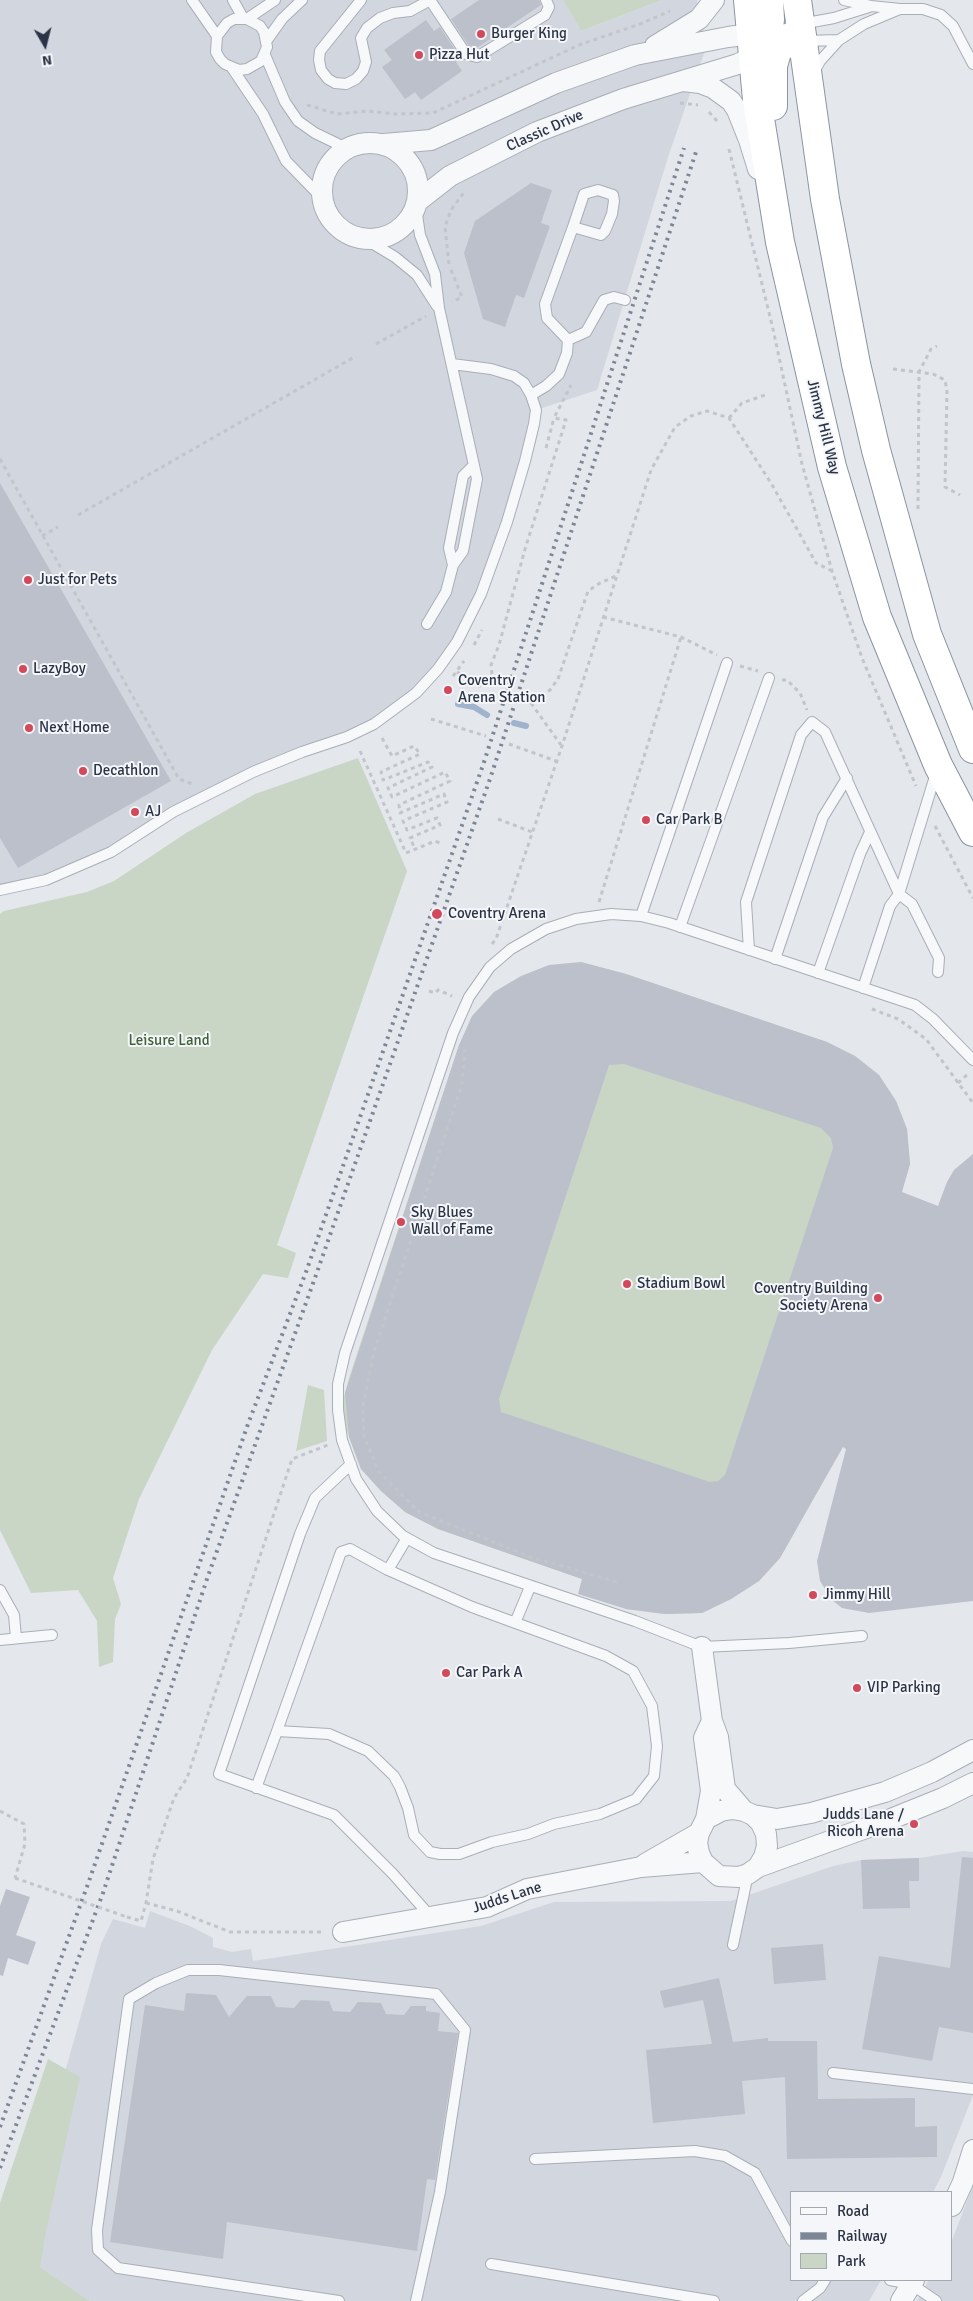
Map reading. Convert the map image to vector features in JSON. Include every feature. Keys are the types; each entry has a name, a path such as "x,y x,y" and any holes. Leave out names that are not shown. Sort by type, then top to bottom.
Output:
{"highway":[{"name":"Jimmy Hill Way","path":"748,0 778,39 780,242 832,467 851,536 877,617 938,765 973,832"},
{"path":"768,0 778,39 809,86 825,199 856,364 876,450 927,634 973,748"}],"street":[{"path":"384,144 399,151 411,164 418,179 417,204 406,224 396,232 378,238 364,239 347,233 336,224 327,213 322,199 322,184 326,172 336,157 346,148 365,142 384,144 431,140 556,82 635,55 670,38 699,19 714,0"},
{"path":"635,55 778,39"},
{"name":"Classic Drive","path":"417,204 450,176 537,132 623,99 682,81 778,39"},
{"path":"682,81 700,82 713,88 730,101 737,110 749,140 780,242"},
{"path":"702,1647 712,1720 718,1737 725,1789 761,1824 766,1834 767,1846 764,1857 753,1870"},
{"path":"712,1720 704,1738 711,1791 699,1853 703,1862 719,1876 739,1877 753,1870 891,1819 943,1798 973,1783"},
{"path":"703,1826 721,1811 732,1809 776,1819 811,1813 885,1792 932,1772 973,1750"},
{"name":"Judds Lane","path":"641,1867 703,1826"},
{"name":"Judds Lane","path":"343,1932 487,1907 527,1889 641,1867 703,1862"},
{"path":"953,2204 963,2182 973,2150"}],"lane":[{"path":"192,0 216,36 216,52 220,59 232,68 264,114 286,161 322,199"},
{"path":"233,0 245,18 260,26 267,40"},
{"path":"216,36 227,23 245,18 274,0"},
{"path":"232,68 247,69 261,61 265,55 267,40 282,19 302,0"},
{"path":"361,0 320,51 321,70 328,78 335,82 346,84 356,79 363,70 366,62 361,38 367,28 380,18 394,13 410,11 430,0 466,54 477,57 546,15 548,8 546,0"},
{"path":"753,0 757,18 778,39 839,40"},
{"path":"844,0 871,6 924,9 940,15 953,26 973,64"},
{"path":"778,39 871,6"},
{"path":"809,86 820,61 839,40 864,24 900,9"},
{"path":"265,55 285,102 298,121 315,133 346,148"},
{"path":"531,395 546,386 559,374 568,353 568,340 551,323 545,310 584,194 598,190 613,196 612,214 606,231 601,235 573,227"},
{"path":"417,204 420,235 435,274 439,308 477,479 463,551 453,565 446,592 426,624"},
{"path":"364,239 396,257 417,275 439,308"},
{"path":"568,340 586,332 604,300 614,297 626,300"},
{"path":"0,890 46,880 111,852 173,812 253,772 347,737 374,724 416,693 438,669 457,642 480,594 507,522 534,424 536,410 531,395 524,383 514,376 491,369 452,364"},
{"path":"453,565 449,548 463,476 473,466"},
{"path":"642,916 727,663"},
{"path":"680,927 769,678"},
{"path":"749,950 746,902 801,735 812,722 825,732 899,894 912,904 939,958 938,972"},
{"path":"864,988 890,906 899,894 938,765"},
{"path":"776,959 823,817 847,778"},
{"path":"818,973 860,854 870,832"},
{"path":"862,1636 789,1643 702,1647 635,1621 434,1553 407,1538 377,1511 356,1479 342,1440 338,1410 338,1384 345,1353 453,1033 469,997 490,967 511,949 546,929 576,919 611,914 642,916 680,927 915,1005 933,1019 973,1060"},
{"path":"351,1464 315,1498 300,1534 219,1774 334,1815 394,1874 431,1917"},
{"path":"388,1570 407,1538"},
{"path":"256,1788 341,1552 350,1550 388,1570 472,1608 606,1656 632,1671 652,1706 657,1746 654,1776 636,1799 600,1814 554,1824 528,1834 492,1842 459,1854 440,1854 430,1852 414,1834 408,1808 394,1776 368,1751 329,1734 277,1731"},
{"path":"515,1623 530,1587"},
{"path":"0,1590 14,1615 16,1638"},
{"path":"0,1640 52,1635"},
{"path":"733,1945 753,1870"},
{"path":"339,2301 118,2268 98,2250 97,2230 129,2000 156,1983 188,1970 219,1970 436,1994 465,2030 440,2192 416,2301"},
{"path":"833,2073 973,2089"},
{"path":"535,2159 695,2151 725,2156 755,2173 790,2237"},
{"path":"491,2264 714,2301"},
{"path":"803,2301 820,2288 824,2281"},
{"path":"892,2281 936,2301"}],"path":[{"path":"302,99 308,106 336,114 367,111 396,114 433,113 579,45 672,11"},
{"path":"677,103 704,106 718,121"},
{"path":"376,344 462,297 449,265 445,227 451,210 465,191 473,187"},
{"path":"918,511 919,372 931,349 937,346"},
{"path":"78,515 356,356"},
{"path":"893,369 933,374 945,380 947,391 945,487 960,495"},
{"path":"496,681 491,666 499,645 525,549 566,420 554,418 573,380 559,374"},
{"path":"729,418 742,403 768,394"},
{"path":"488,949 496,939 562,746 651,470 675,426 691,416 707,411 729,418 771,483 816,563 832,571"},
{"path":"0,459 179,779 200,786"},
{"path":"42,536 58,527"},
{"path":"531,703 550,690 558,679 588,591 616,576"},
{"path":"594,916 681,637"},
{"path":"457,672 479,686 496,681 502,683"},
{"path":"523,695 562,746"},
{"path":"432,719 486,736"},
{"path":"382,738 392,756 414,746 420,754 381,772 384,780 428,762 432,768 388,788 392,797 445,772 450,781 399,805 400,813 444,794 447,802 403,821 406,830 437,818 440,825 410,838 415,849"},
{"path":"509,744 556,761"},
{"path":"360,751 406,853 435,841 440,843"},
{"path":"498,819 532,832"},
{"path":"449,1003 458,988"},
{"path":"429,991 435,993 438,990 452,996"},
{"path":"864,1005 898,1019 926,1039 973,1103"},
{"path":"453,1033 466,1037 462,1084 374,1352 363,1406 364,1436 379,1472 419,1512 531,1557 620,1583"},
{"path":"958,1083 973,1070"},
{"path":"0,1811 24,1824 25,1844 16,1878 141,1921 146,1904 153,1859 174,1798 187,1778 292,1459 342,1440 364,1436"},
{"path":"146,1904 176,1911 230,1932 343,1932"}],"shaded area":[{"path":"0,0 563,0 581,31 662,0 697,0 699,19 708,42 668,157 597,390 536,410 481,594 438,669 374,724 253,772 111,852 46,880 0,890"},
{"path":"963,1851 973,1852 973,2095 941,2177 934,2191 790,2191 790,2281 880,2281 869,2301 90,2301 15,2250 101,1944 113,1919 145,1928 150,1911 192,1927 213,1938 213,1947 232,1952 251,1949 253,1961 481,1926 554,1902 731,1901 833,1866 861,1860 919,1858"},
{"path":"973,2186 973,2301 917,2301 928,2281 953,2281 953,2237"}],"green space":[{"path":"563,0 662,0 581,31"},
{"name":"Leisure Land","path":"358,758 407,871 277,1245 296,1253 288,1278 263,1274 212,1350 139,1499 113,1578 121,1604 115,1619 113,1662 99,1667 97,1621 78,1590 31,1593 0,1530 0,914 4,911 87,892 114,881 186,833 255,794"},
{"name":"Stadium Bowl","path":"581,962 626,974 827,1042 855,1056 879,1075 896,1101 907,1129 910,1164 798,1526 780,1558 759,1581 731,1599 702,1613 665,1614 626,1609 582,1579 438,1529 405,1512 381,1491 361,1469 344,1423 343,1400 350,1375 459,1045"},
{"path":"308,1385 324,1390 327,1441 296,1451"},
{"path":"48,2059 80,2077 46,2231 40,2267 90,2301 0,2301 0,2203"}],"building":[{"name":"Burger King","path":"479,0 539,0 541,5 475,49 470,48 451,19"},
{"name":"Pizza Hut","path":"426,20 434,31 440,27 461,59 456,62 462,71 421,100 415,92 405,99 382,67 392,60 384,50"},
{"path":"531,183 552,190 541,223 550,226 524,298 516,295 505,327 483,319 464,253 475,221"},
{"path":"0,483 171,781 18,868 0,838"},
{"name":"Stadium Bowl","path":"581,962 626,974 827,1042 855,1056 879,1075 896,1101 907,1129 910,1164 902,1192 938,1206 947,1182 954,1170 973,1154 973,1601 869,1613 842,1608 832,1600 820,1581 817,1561 846,1449 843,1447 780,1558 759,1581 731,1599 702,1613 665,1614 626,1609 578,1594 582,1579 438,1529 405,1512 381,1491 361,1469 349,1437 345,1393 459,1045 472,1016 494,992 521,976 549,965","holes":["624,1064 821,1128 831,1138 833,1148 725,1475 718,1481 710,1482 501,1412 499,1399 609,1065"]},
{"path":"962,1857 973,1858 973,2033 939,2027 932,2061 862,2049 879,1956 950,1968"},
{"path":"919,1858 919,1881 909,1881 910,1908 863,1909 861,1860"},
{"path":"6,1889 30,1897 16,1935 36,1942 28,1965 8,1958 3,1976 0,1975 0,1906"},
{"path":"823,1944 826,1980 774,1984 771,1948"},
{"path":"719,1978 733,2042 768,2038 768,2041 817,2041 818,2099 915,2098 915,2127 937,2126 937,2157 787,2159 785,2077 742,2081 745,2114 653,2123 646,2050 712,2044 703,2000 664,2008 660,1991"},
{"path":"186,1993 216,1995 229,2017 247,1996 271,1996 276,2007 294,2008 301,2000 329,2001 333,2011 350,2012 358,2002 381,2003 386,2014 404,2015 411,2006 426,2006 426,2011 440,2013 438,2031 458,2033 435,2180 427,2179 417,2251 227,2222 223,2259 110,2242 145,2005 184,2011"}],"waterway":[{"path":"458,704 474,707 487,715"},
{"path":"514,723 526,726"}],"railway":[{"path":"0,2127 89,1881 248,1424 306,1272 483,765 684,148"},
{"path":"0,2168 103,1893 208,1576 491,776 696,152"}],"place":[{"name":"Burger King","path":"481,34"},
{"name":"Pizza Hut","path":"419,55"},
{"name":"Just for Pets","path":"28,580"},
{"name":"LazyBoy","path":"23,669"},
{"name":"Coventry Arena Station","path":"448,690"},
{"name":"Next Home","path":"29,728"},
{"name":"Decathlon","path":"83,771"},
{"name":"AJ","path":"135,812"},
{"name":"Car Park B","path":"646,820"},
{"name":"Coventry Arena","path":"437,914"},
{"name":"Sky Blues Wall of Fame","path":"401,1222"},
{"name":"Stadium Bowl","path":"627,1284"},
{"name":"Coventry Building Society Arena","path":"878,1298"},
{"name":"Jimmy Hill","path":"813,1595"},
{"name":"Car Park A","path":"446,1673"},
{"name":"VIP Parking","path":"857,1688"},
{"name":"Judds Lane / Ricoh Arena","path":"914,1824"}]}
